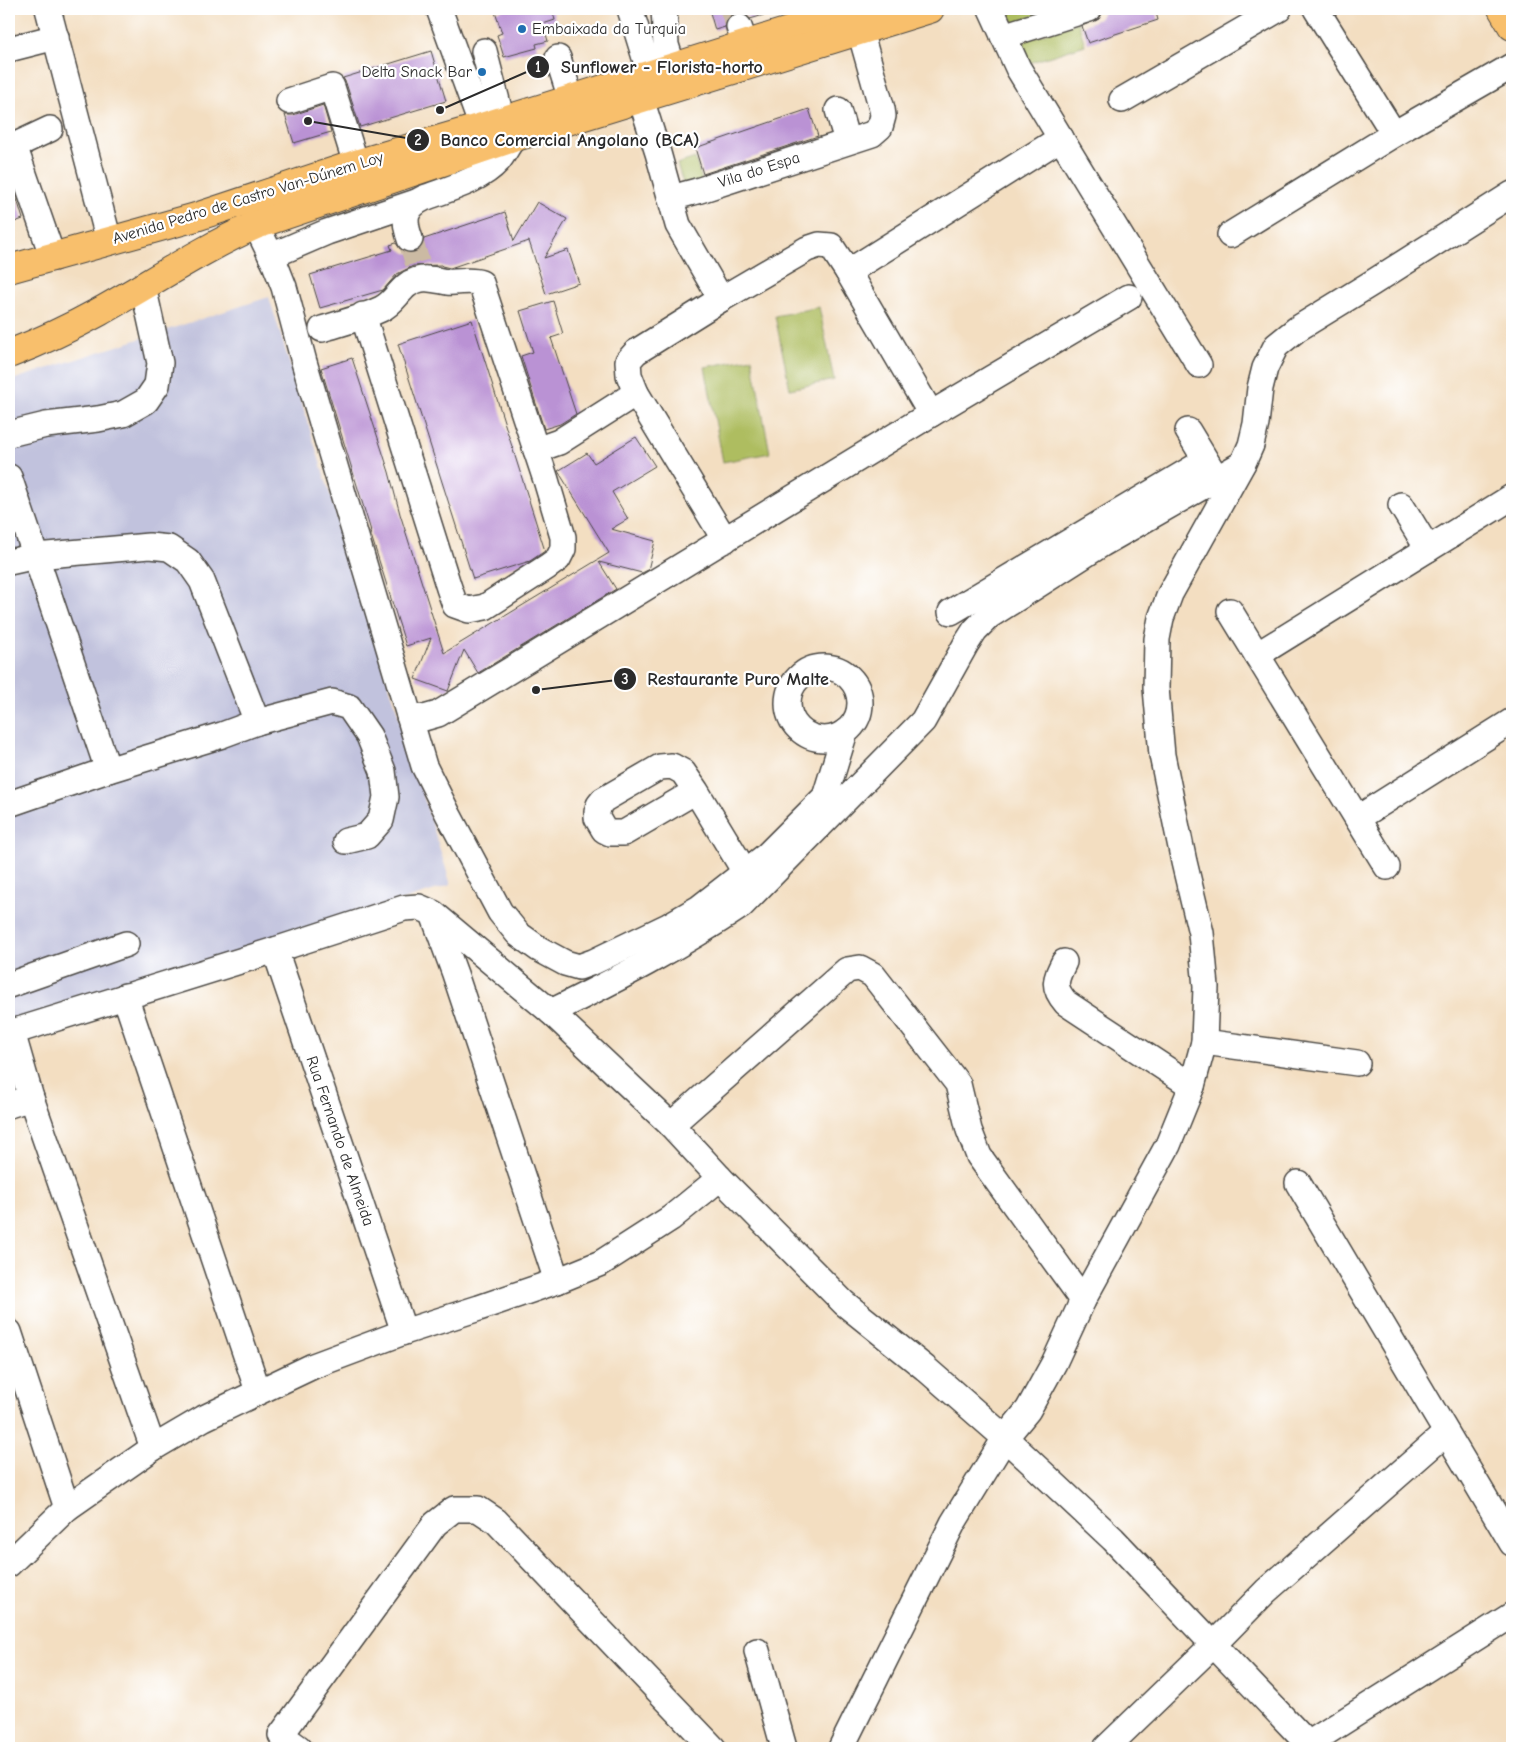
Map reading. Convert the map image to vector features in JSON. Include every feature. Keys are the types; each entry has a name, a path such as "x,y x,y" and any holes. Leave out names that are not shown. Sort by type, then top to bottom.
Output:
{"main road":[{"name":"Avenida Pedro de Castro Van-Dúnem Loy","path":"9,354 46,339 98,312 226,238 267,221 378,182 503,125 571,99 662,70 742,36 853,15 930,9"},
{"path":"1502,9 1512,26"},
{"name":"Avenida Pedro de Castro Van-Dúnem Loy","path":"9,269 196,217 356,164 503,125 641,99 853,15"}],"street":[{"path":"48,9 113,240"},
{"path":"439,9 503,125"},
{"path":"630,9 662,70"},
{"path":"662,70 666,46 664,9"},
{"path":"991,9 1018,68 1199,365"},
{"path":"1004,36 1090,9"},
{"path":"1122,100 1279,9"},
{"path":"1316,9 1394,134"},
{"name":"Vila do Espa","path":"671,198 872,134 880,127 883,116 853,15"},
{"path":"9,49 56,36"},
{"path":"484,51 503,125"},
{"path":"558,58 571,99"},
{"path":"1230,234 1394,134 1512,66"},
{"path":"72,69 113,240"},
{"path":"271,256 308,239 416,202 489,170 499,160 503,125 502,76"},
{"path":"289,101 332,87 356,164"},
{"path":"641,99 678,225 721,299"},
{"path":"838,110 847,141"},
{"path":"50,129 18,144 16,151 53,258"},
{"path":"848,272 1062,138"},
{"path":"841,1748 953,1523 1005,1438 1028,1410 1054,1363 1083,1300 1168,1145 1192,1086 1204,1042 1206,987 1201,933 1162,755 1156,688 1157,638 1161,618 1170,594 1252,445 1260,388 1265,368 1276,346 1297,329 1512,194"},
{"path":"416,202 409,209 403,241 381,220 365,219 307,224 267,221 271,256 288,298 304,362 424,766 500,912 518,934 539,949 565,962 579,966 593,962 668,926 699,908 767,855 825,797 845,732"},
{"path":"725,540 636,393 628,375 628,361 636,352 721,299 807,249 819,245 831,246 931,414"},
{"path":"322,329 363,315 381,309 391,303 415,278 428,278 449,282 474,280 481,283 536,450 563,537 564,549 558,558 547,567 485,607 469,610 455,605 363,315"},
{"path":"9,434 46,425 124,414 146,401 157,385 160,363 143,286"},
{"path":"409,716 424,718 438,714 931,414 1129,298"},
{"path":"536,450 559,442 636,393"},
{"path":"1188,431 1211,470"},
{"path":"951,612 1211,470 1243,463"},
{"path":"551,1012 648,964 711,927 741,906 923,721 966,644 975,630 989,616 1102,544 1211,470"},
{"path":"9,477 108,770"},
{"path":"1257,655 1512,497"},
{"path":"1401,505 1428,549"},
{"path":"9,562 36,556 149,546 169,548 188,561 202,581 257,722"},
{"path":"1230,611 1387,867"},
{"path":"9,804 257,722 332,702 348,707 369,736 383,771 386,797 381,820 367,836 346,841"},
{"path":"1358,818 1512,721"},
{"path":"696,791 745,872"},
{"path":"153,1448 20,1102 10,1032 404,908 419,907 433,913 551,1012 671,1125 720,1178 844,1303 925,1368 1005,1438 1113,1539 1310,1746 1512,1615"},
{"path":"433,913 557,1281"},
{"path":"9,985 126,944"},
{"name":"Rua Fernando de Almeida","path":"275,950 404,1332"},
{"path":"455,974 486,958"},
{"path":"1064,962 1058,973 1056,987 1058,994 1066,1003 1192,1086"},
{"path":"671,1125 847,970 860,968 873,975 958,1084 969,1130 979,1156 1083,1300"},
{"path":"126,996 258,1391"},
{"path":"1204,1042 1357,1063"},
{"path":"9,1564 67,1508 153,1448 204,1418 313,1366 404,1332 557,1281 601,1263 643,1238 671,1218 720,1178"},
{"path":"1298,1183 1512,1543"},
{"path":"9,1332 67,1508"},
{"path":"1106,1748 1266,1591 1446,1434"},
{"path":"284,1744 435,1524 454,1510 478,1509 496,1521 713,1748"},
{"path":"757,1651 784,1748"}],"shaded area":[{"path":"269,297 451,885 9,1024 9,381"}],"green space":[{"path":"1023,9 1081,9 1015,24 1008,13"},
{"path":"1078,22 1085,45 1026,64 1022,52 1026,40"},
{"path":"695,158 703,183 683,183 677,164"},
{"path":"819,307 834,380 790,389 775,316"},
{"path":"752,358 770,453 723,462 705,367"}],"building":[{"name":"Embaixada da Turquia","path":"506,9 552,9 555,20 543,24 548,41 536,44 537,48 504,57 497,35 502,33 495,12"},
{"path":"709,9 773,9 774,12 750,19 742,13 735,13 728,18 725,27 715,30"},
{"path":"1114,9 1155,9 1158,20 1088,43 1082,26 1099,19 1103,12"},
{"path":"431,51 446,101 360,127 343,78"},
{"path":"323,105 331,132 294,143 285,115 293,115"},
{"path":"809,109 818,136 703,174 695,148"},
{"path":"9,183 12,183 23,219 9,224"},
{"path":"537,202 567,219 544,258 568,250 579,283 546,294 529,241 450,268 441,265 413,266 397,274 383,290 320,308 310,275 392,250 390,245 396,243 406,253 415,253 421,248 424,239 505,212 514,241"},
{"path":"553,301 563,334 551,338 576,414 560,424 544,429 521,356 533,352 520,311"},
{"path":"472,320 545,551 530,561 473,579 398,344"},
{"path":"352,358 444,653 609,553 558,471 587,453 594,463 636,437 655,466 612,492 628,519 611,529 655,541 648,570 642,573 599,562 616,589 478,673 464,650 448,691 415,679 431,638 406,646 321,368"}],"tunnel":[{"path":"732,9 739,27"},
{"path":"410,239 420,271"}],"place":[{"name":"Embaixada da Turquia","path":"522,29"},
{"name":"Delta Snack Bar","path":"482,72"},
{"name":"Sunflower - Florista-horto","path":"440,110"},
{"name":"Banco Comercial Angolano (BCA)","path":"308,121"},
{"name":"Restaurante Puro Malte","path":"536,690"}]}
